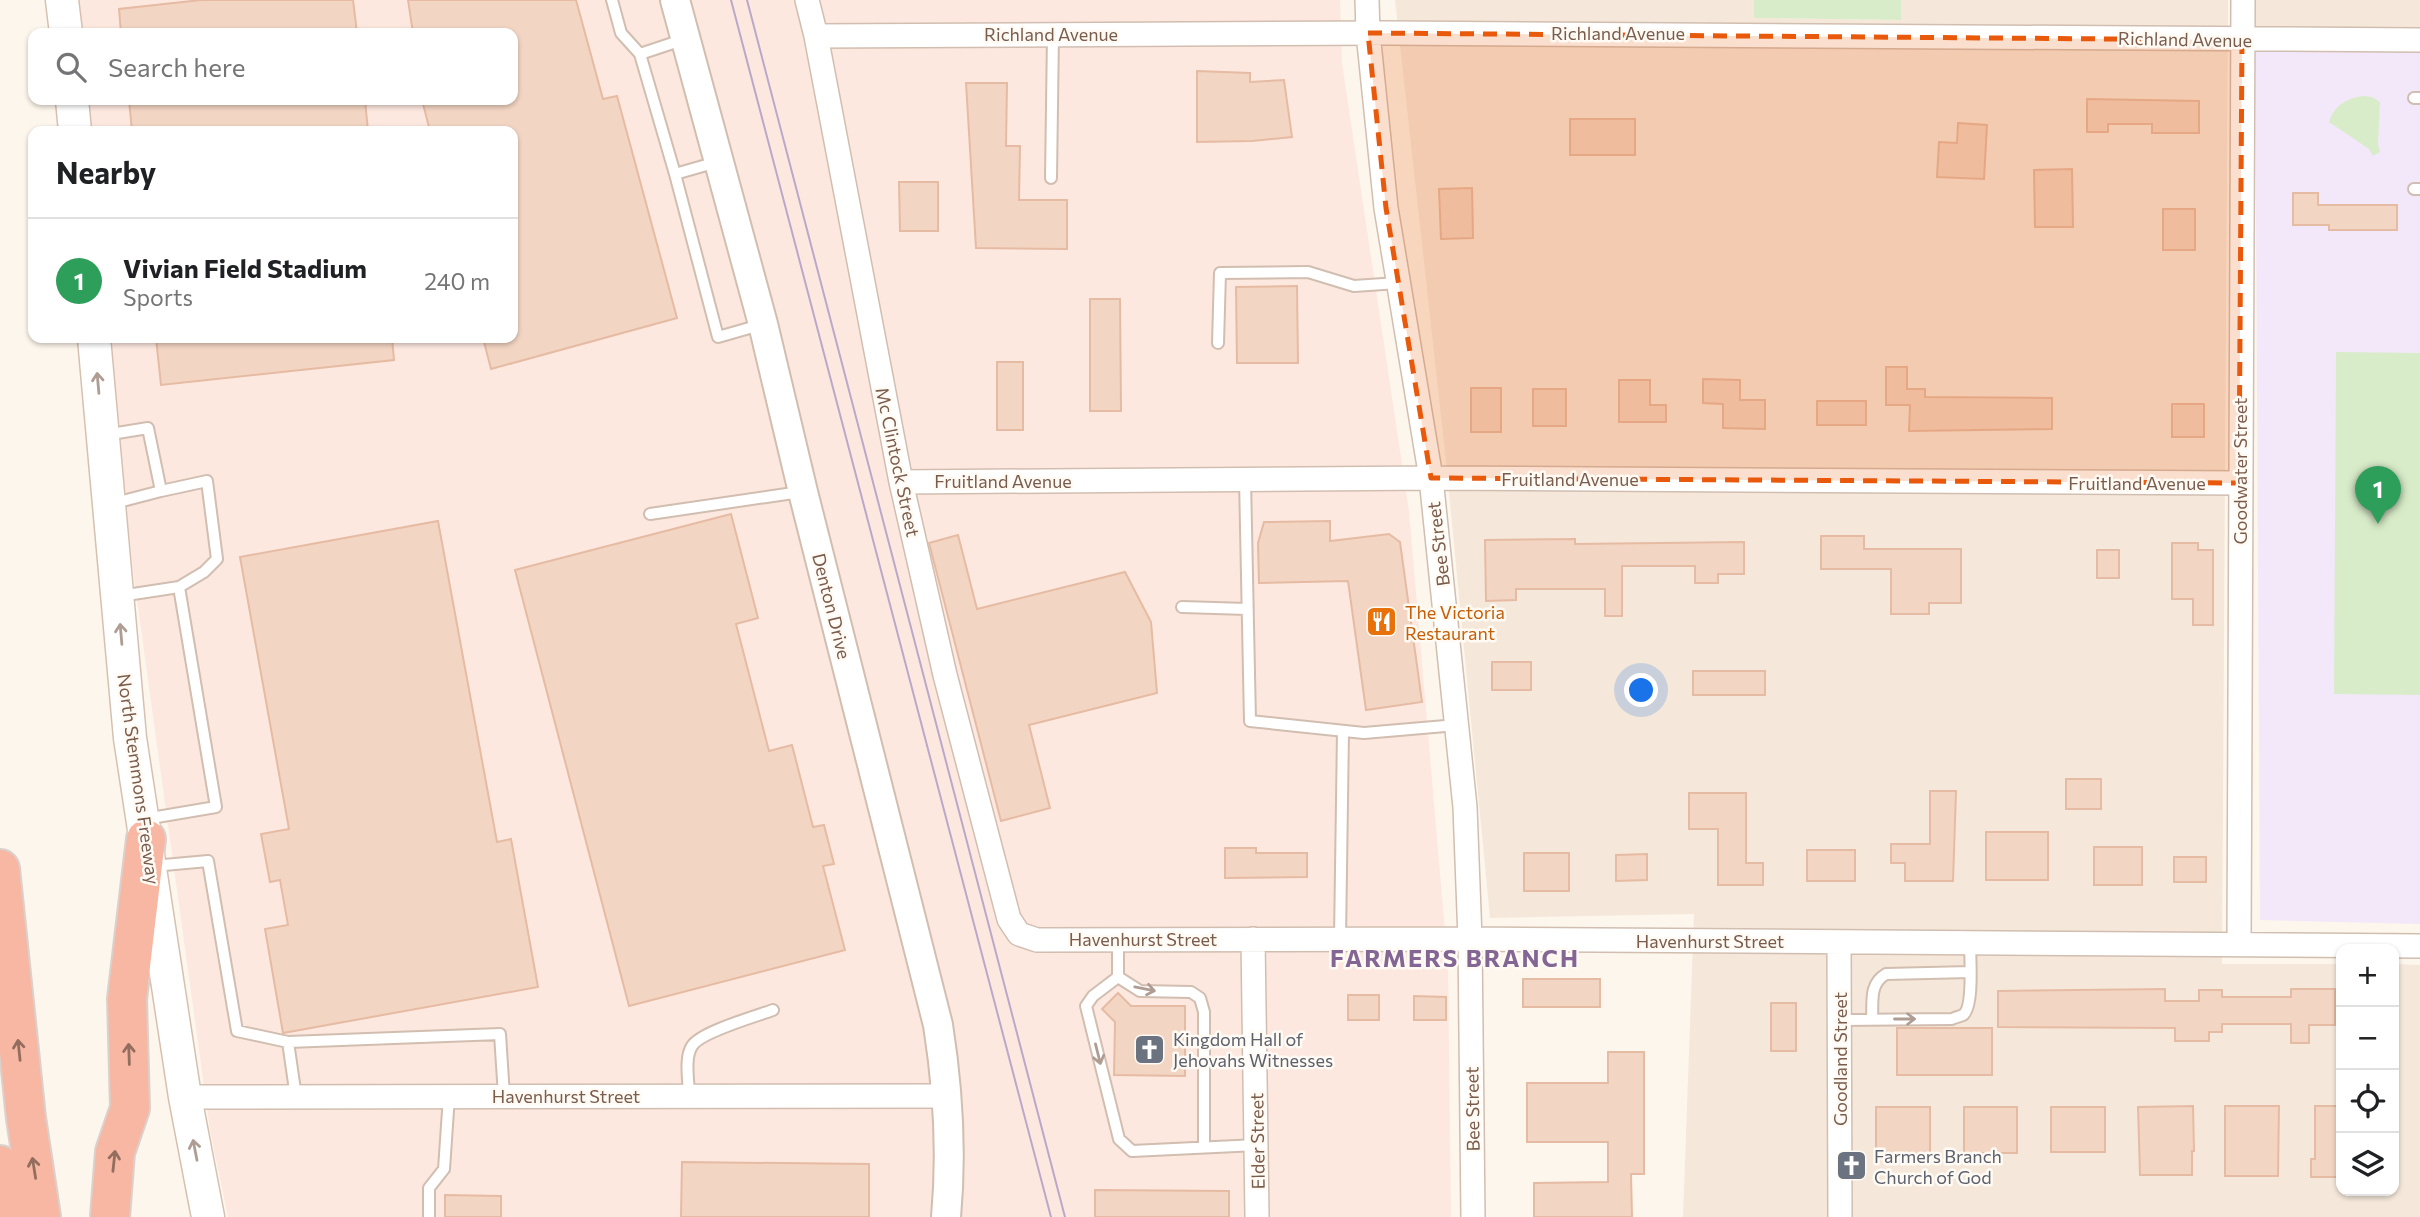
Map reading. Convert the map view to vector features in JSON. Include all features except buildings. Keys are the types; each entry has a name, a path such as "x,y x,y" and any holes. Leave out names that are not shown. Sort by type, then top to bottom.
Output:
{"highway":[{"path":"110,1217 114,1152 131,1108 127,999 146,842"},
{"path":"0,869 26,1118 41,1217"},
{"path":"0,1165 9,1217"}],"main road":[{"path":"62,0 65,28"},
{"path":"72,105 75,126"},
{"name":"North Stemmons Freeway","path":"94,343 131,738 185,1097 208,1217"}],"street":[{"name":"Denton Drive","path":"676,0 763,324 938,1024 947,1096 949,1184 946,1217"},
{"name":"Mc Clintock Street","path":"807,0 901,482 945,675 1009,919"},
{"name":"Bee Street","path":"1367,0 1386,208 1431,478 1465,807 1470,939 1473,1217"},
{"name":"Goodwater Street","path":"2239,943 2243,0"},
{"name":"Richland Avenue","path":"816,36 1368,33 2420,40"},
{"name":"Fruitland Avenue","path":"901,482 1431,478 2239,484"},
{"name":"Havenhurst Street","path":"1009,919 1020,934 1037,940 1470,939 2420,946"},
{"name":"Elder Street","path":"1253,939 1258,1217"},
{"name":"Goodland Street","path":"1839,942 1840,1217"},
{"name":"Havenhurst Street","path":"185,1097 947,1096"}],"lane":[{"path":"612,0 621,33 640,54 718,337 763,324"},
{"path":"1051,178 1053,34"},
{"path":"640,54 686,39"},
{"path":"675,174 719,161"},
{"path":"1218,343 1220,273 1308,272 1354,286 1398,283"},
{"path":"103,435 148,428 161,491"},
{"path":"1245,479 1250,721 1364,733 1457,725"},
{"path":"109,505 207,481 217,559 204,572 180,587 117,596"},
{"path":"650,514 803,492"},
{"path":"146,842 216,807 180,587"},
{"path":"1182,607 1247,609"},
{"path":"1340,939 1343,731"},
{"path":"146,842 208,861 237,1031 288,1042 500,1034 504,1096"},
{"path":"1118,940 1118,977"},
{"path":"1839,1020 1952,1019 1962,1016 1970,998 1970,943"},
{"path":"1872,1019 1873,988 1877,979 1886,974 1970,972"},
{"path":"1118,977 1140,992 1191,992 1200,998 1204,1013 1204,1146"},
{"path":"1118,977 1093,996 1087,1006 1119,1139 1132,1152 1258,1145"},
{"path":"689,1096 691,1046 699,1039 726,1027 773,1010"},
{"path":"288,1042 296,1097"},
{"path":"429,1217 429,1188 444,1169 449,1096"}],"highlighted area":[{"path":"1368,33 2242,40 2239,483 1431,478 1386,208"}],"shaded area":[{"path":"76,0 1340,0 1342,63 1409,511 1448,966 1451,1217 228,1217 210,1130 133,571 110,343 518,343 518,126 89,126 86,105 518,105 518,28 79,28"},
{"path":"1395,0 1754,0 1754,18 1901,20 1901,0 2228,0 2222,964 2336,964 2336,1196 2399,1196 2399,964 2420,965 2420,1217 1683,1217 1694,914 1490,918 1446,461"},
{"path":"2255,0 2420,0 2420,42 2255,40"},
{"path":"2255,41 2420,42 2420,924 2260,920"}],"green space":[{"path":"1754,0 1901,0 1901,20 1754,18"},
{"path":"2363,96 2380,102 2380,152 2373,156 2369,149 2329,122 2334,111 2342,104"},
{"path":"2336,352 2420,353 2420,695 2334,694"}],"tram line":[{"path":"731,0 1051,1217"},
{"path":"747,0 1065,1217"}],"place":[{"name":"Vivian Field Stadium","path":"2378,524"},
{"name":"The Victoria Restaurant","path":"1382,622"},
{"name":"Kingdom Hall of Jehovahs Witnesses","path":"1150,1049"},
{"name":"Farmers Branch Church of God","path":"1851,1166"}],"district":[{"name":"FARMERS BRANCH","path":"1455,957"}]}
